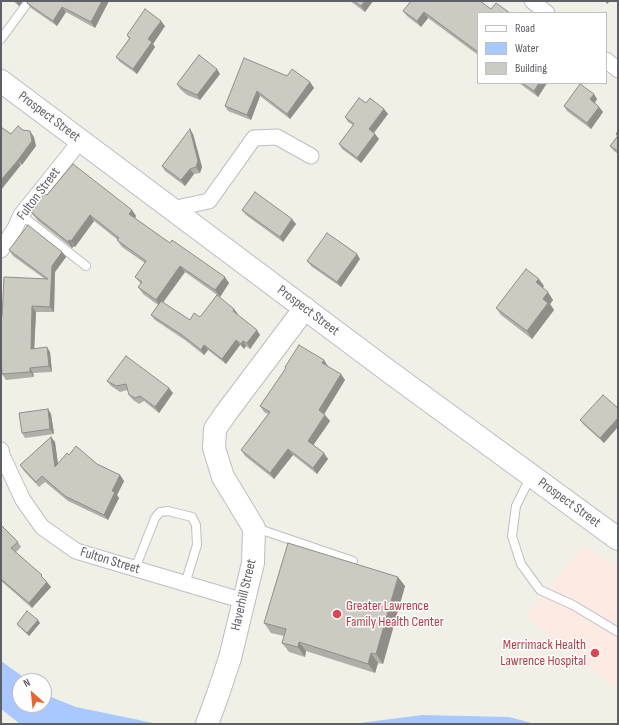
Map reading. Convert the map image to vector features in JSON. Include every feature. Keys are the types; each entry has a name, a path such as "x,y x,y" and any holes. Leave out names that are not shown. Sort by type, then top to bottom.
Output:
{"street":[{"path":"532,1 546,12"},
{"path":"607,61 618,70"},
{"name":"Prospect Street","path":"1,81 531,476 618,538"},
{"path":"172,209 208,201 254,138 277,137 311,156"},
{"name":"Fulton Street","path":"1,250 15,228 21,215 81,140"},
{"path":"254,528 223,477 214,448 215,429 305,308"},
{"name":"Fulton Street","path":"1,450 23,500 42,527 76,551 244,601"},
{"name":"Haverhill Street","path":"207,724 230,658 244,601 253,563 254,528"}],"lane":[{"path":"1,39 29,1"},
{"path":"21,215 86,266"},
{"path":"531,476 516,506 512,536 521,564 540,590 618,632"},
{"path":"136,569 155,518 160,512 168,511 192,517 196,525 197,545 185,584"},
{"path":"254,528 353,561"}],"shaded area":[{"name":"Merrimack Health Lawrence Hospital","path":"585,545 618,568 618,690 525,616"}],"water":[{"path":"1,661 18,673 12,673 12,713 52,713 52,697 76,707 158,724 20,724 1,709"},
{"path":"422,715 509,717 535,724 352,724"}],"building":[{"path":"28,1 102,1 91,22 62,7 53,21 27,3"},
{"path":"354,1 365,1 361,6"},
{"path":"411,1 480,1 491,9 496,3 509,12 477,12 477,51 424,12 417,21 403,11"},
{"path":"145,9 161,21 148,39 152,42 133,69 116,57 130,38 127,35"},
{"path":"199,55 217,69 197,95 177,84"},
{"path":"244,58 287,76 292,69 310,82 287,114 257,91 247,115 225,106"},
{"path":"524,84 538,84 534,91"},
{"path":"580,84 594,94 590,99 599,107 587,123 564,106"},
{"path":"359,98 366,103 370,98 384,109 369,129 375,134 357,158 339,144 354,124 345,117"},
{"path":"18,126 23,130 30,131 32,141 1,180 1,127 11,134"},
{"path":"190,129 198,161 196,167 190,169 181,180 162,166"},
{"path":"618,136 618,151 610,146"},
{"path":"73,164 132,210 129,214 170,243 172,240 225,277 215,290 180,266 156,300 138,287 142,282 135,277 146,261 117,240 119,238 90,215 71,241 69,240 68,242 34,215 31,212 44,193 47,195"},
{"path":"255,192 292,219 280,237 242,210"},
{"path":"28,225 62,252 52,266 50,307 32,306 31,349 47,347 49,366 30,368 30,372 2,374 1,317 4,277 48,279 9,250"},
{"path":"327,233 357,254 337,282 307,261"},
{"path":"526,269 539,279 536,282 548,292 543,299 548,303 527,331 496,308"},
{"path":"217,295 234,309 233,311 257,330 247,343 243,341 241,344 236,340 222,359 204,345 201,350 182,335 151,315 161,301 190,320 194,313 200,317"},
{"path":"299,345 324,360 322,363 341,374 319,410 325,415 308,441 324,453 313,468 288,449 270,473 241,450 270,412 260,406 286,368 285,367"},
{"path":"126,356 169,388 155,407 140,396 135,398 129,395 126,384 116,386 107,381"},
{"path":"603,395 618,408 618,418 600,438 580,420"},
{"path":"48,409 50,429 22,433 19,413"},
{"path":"51,437 55,467 67,453 69,455 76,446 97,464 120,475 112,491 115,492 104,515 65,496 42,476 36,482 20,465"},
{"path":"1,525 18,542 11,548 42,575 41,576 47,582 29,603 1,579"},
{"name":"Greater Lawrence Family Health Center","path":"288,543 398,577 376,654 371,653 368,664 299,642 298,647 282,643 286,629 264,623"},
{"path":"27,611 38,620 27,633 17,624"}],"place":[{"name":"Greater Lawrence Family Health Center","path":"337,614"},
{"name":"Merrimack Health Lawrence Hospital","path":"595,653"}]}
